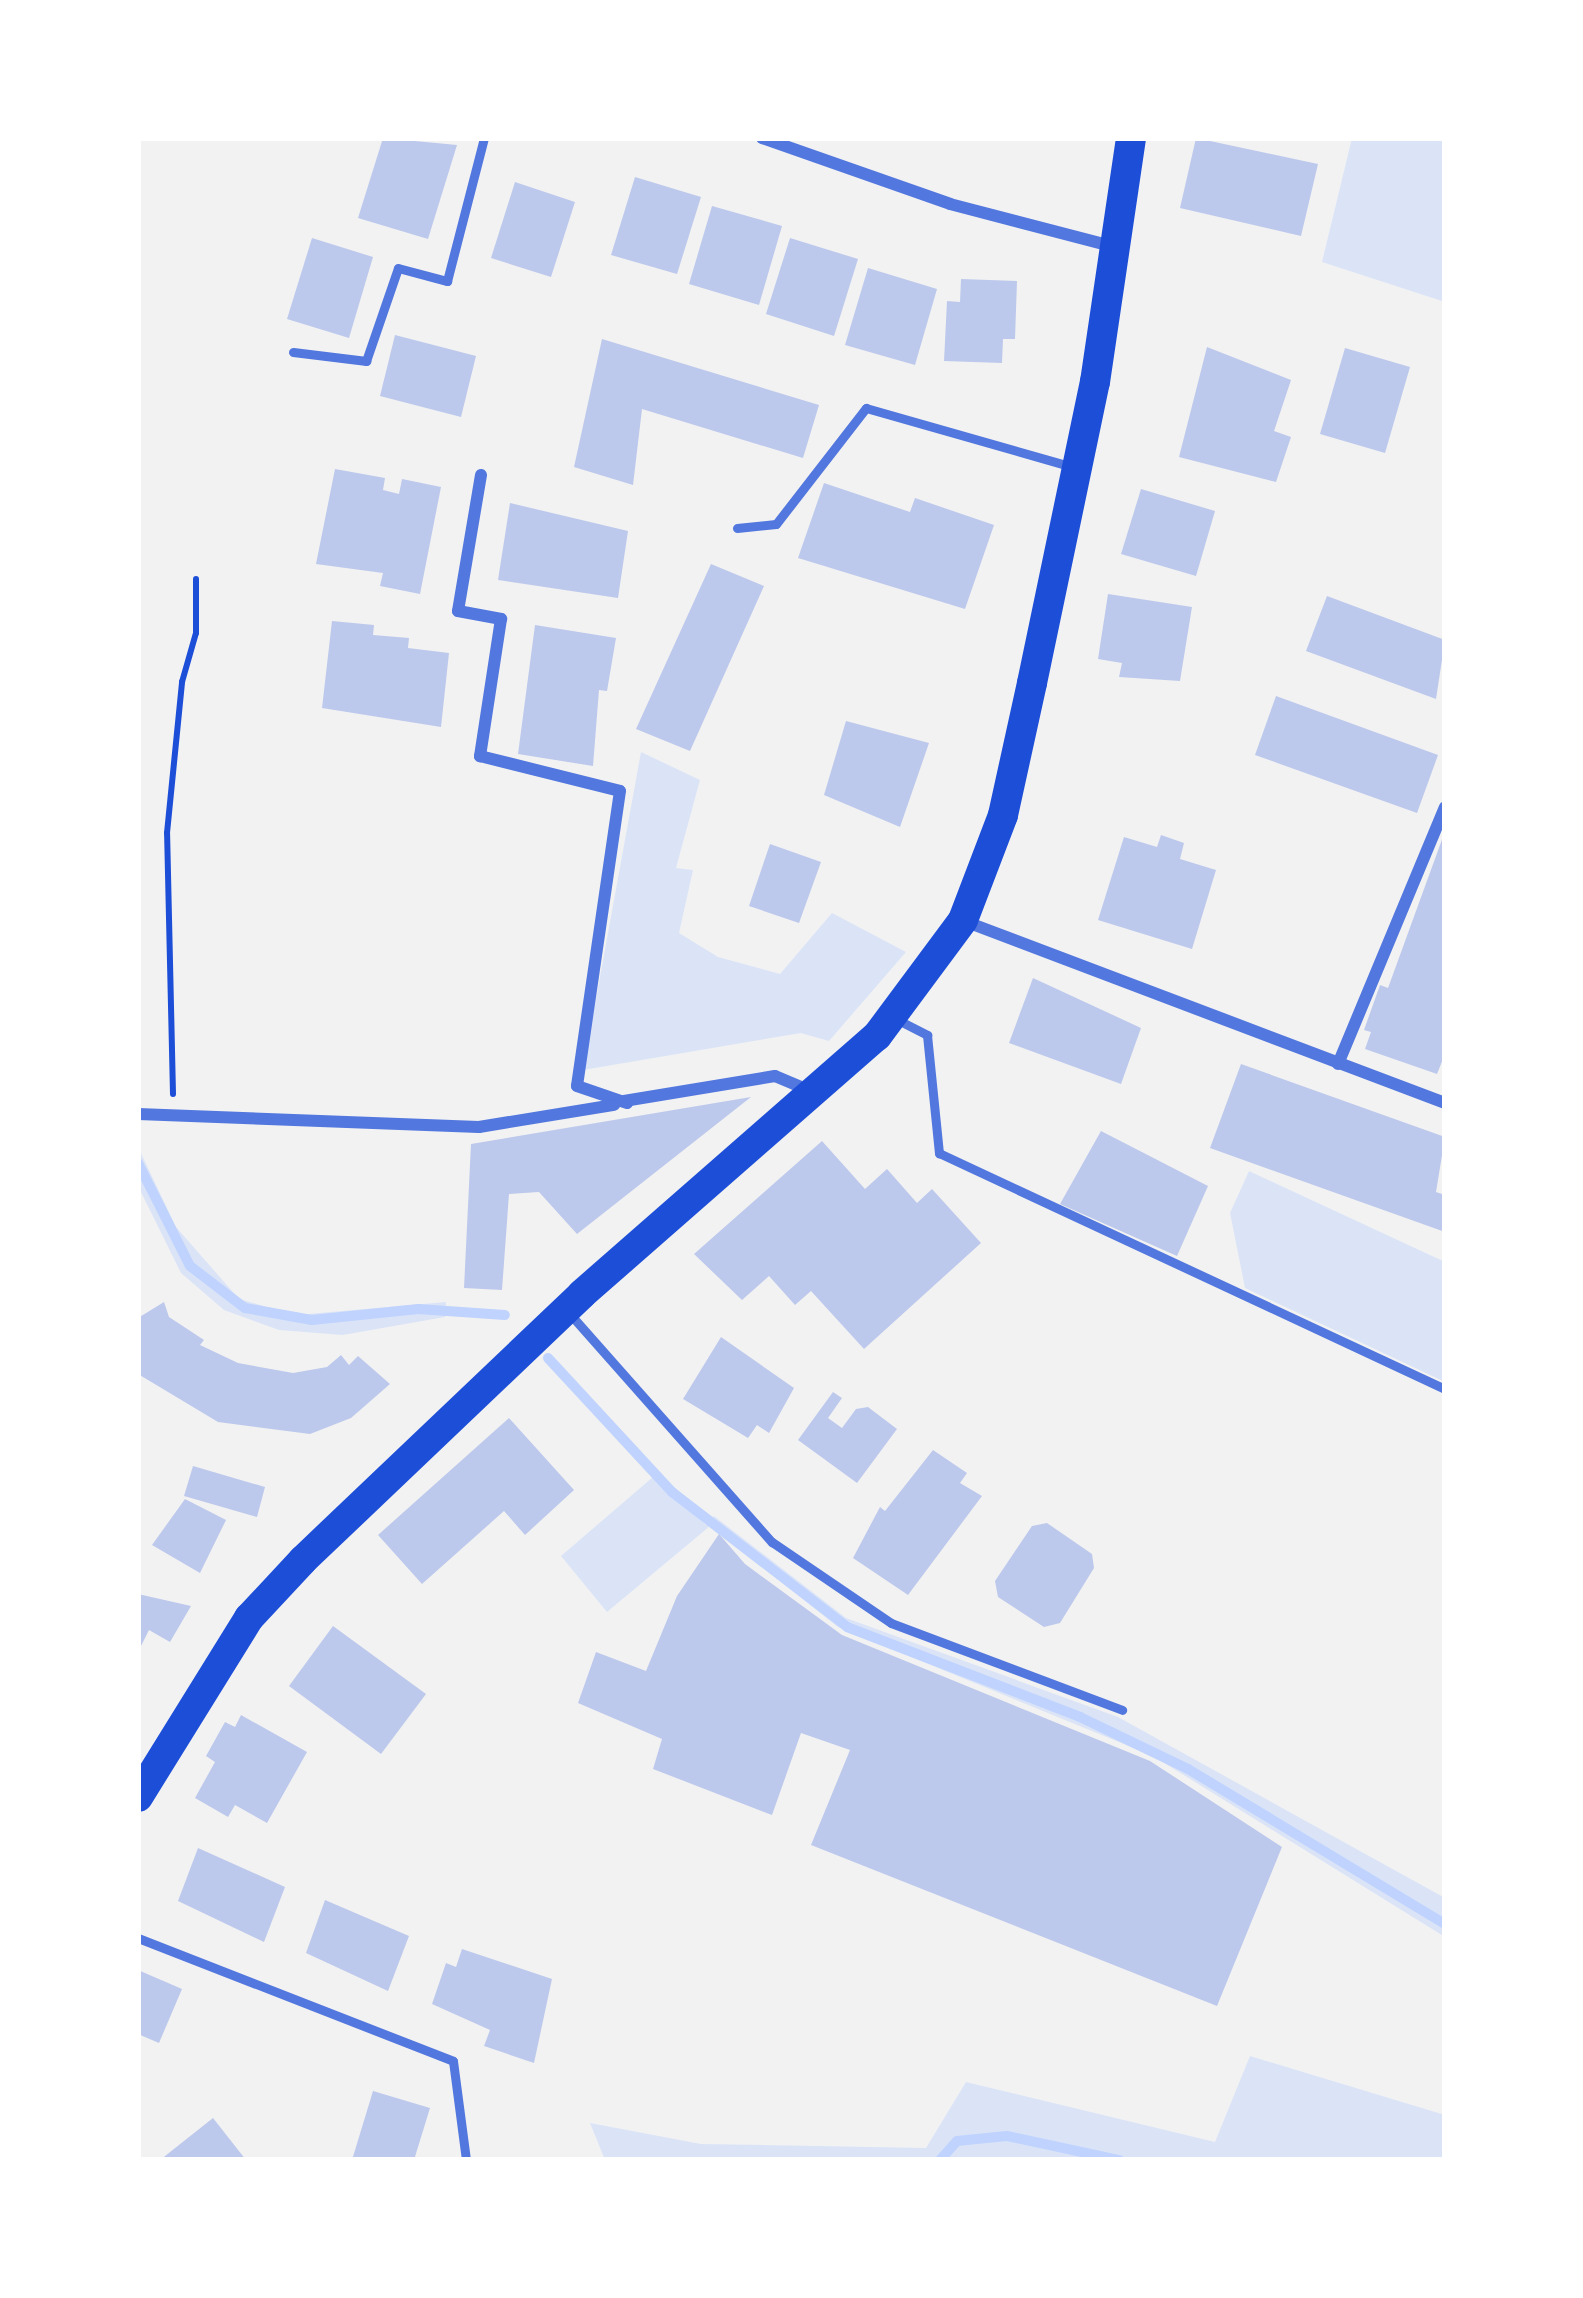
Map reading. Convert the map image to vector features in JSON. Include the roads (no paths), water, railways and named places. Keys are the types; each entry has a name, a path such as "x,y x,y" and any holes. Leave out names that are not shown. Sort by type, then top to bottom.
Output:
{"main road":[{"path":"138,1797 249,1618 368,1493 893,1017 963,920 1003,815 1076,468 1131,138"}],"street":[{"path":"762,138 950,204 1116,247"},
{"path":"482,475 458,611 501,619 480,756 620,791 577,1087 625,1102"},
{"path":"1338,1064 1445,807"},
{"path":"963,920 1445,1102"},
{"path":"138,1114 479,1126 775,1076 814,1093"}],"lane":[{"path":"293,352 366,361 398,268 447,281 484,138"},
{"path":"737,528 776,524 866,408 1076,468"},
{"path":"893,1017 927,1035 940,1153 1445,1389"},
{"path":"566,1310 772,1542 891,1623 1121,1710"},
{"path":"138,1938 454,2061 466,2160"}],"waterway":[{"path":"138,1163 190,1266 245,1308 312,1320 418,1309 505,1315"},
{"path":"548,1358 672,1492 847,1627 1080,1717 1188,1769 1445,1924"},
{"path":"940,2160 957,2141 1007,2136 1119,2160"}]}
